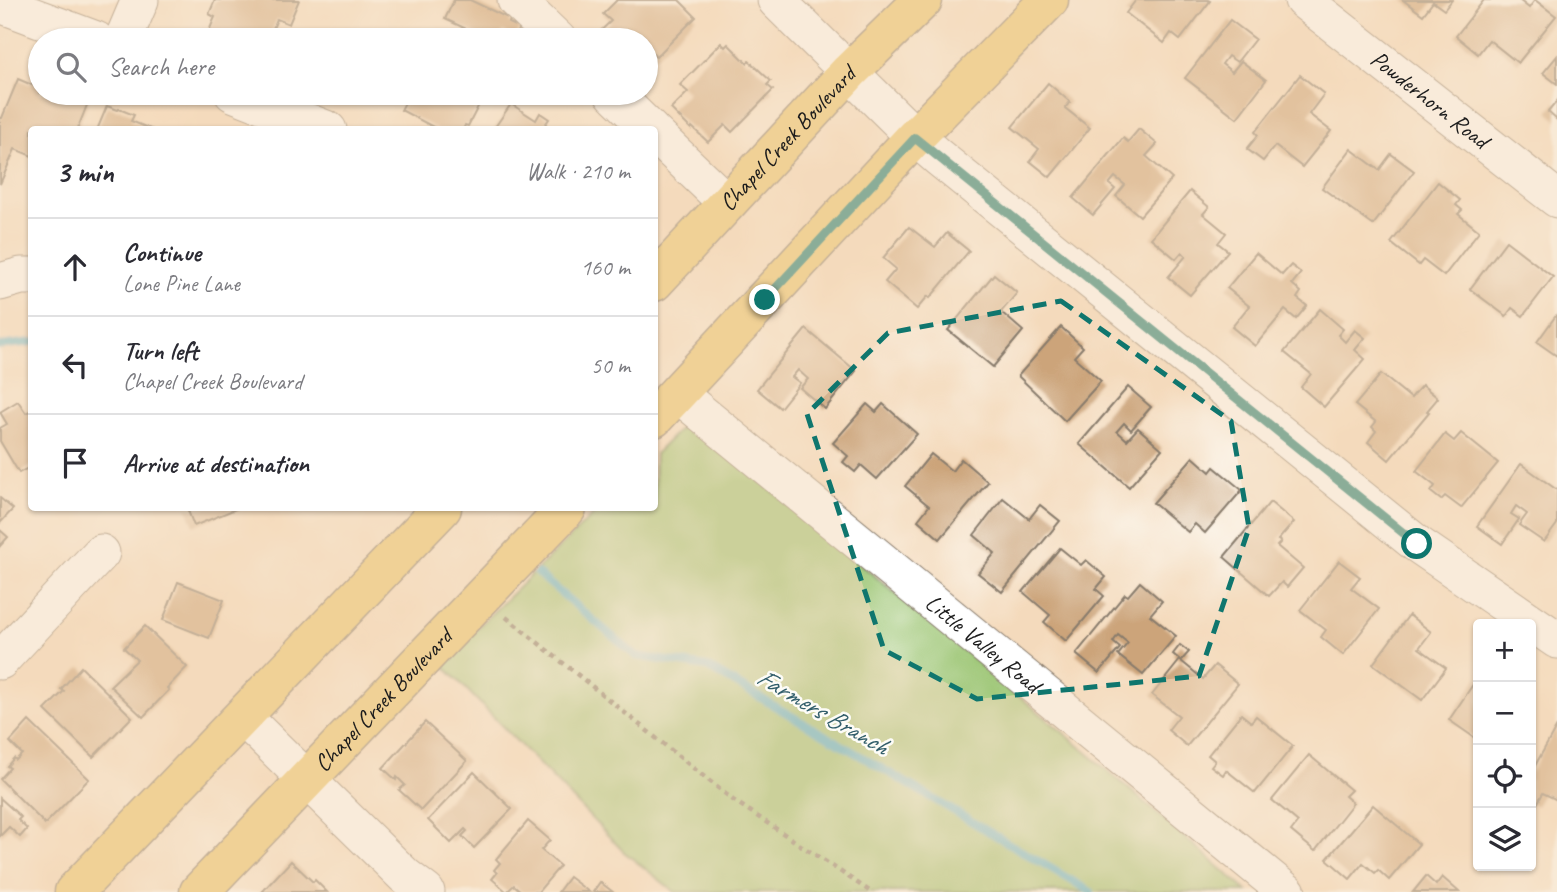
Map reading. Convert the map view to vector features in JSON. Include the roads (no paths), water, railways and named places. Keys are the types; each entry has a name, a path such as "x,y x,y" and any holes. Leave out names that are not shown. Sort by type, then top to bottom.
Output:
{"main road":[{"name":"Chapel Creek Boulevard","path":"658,278 849,72 923,0"},
{"path":"666,406 915,138 1049,0"},
{"path":"74,892 439,511"},
{"name":"Chapel Creek Boulevard","path":"199,892 564,511"}],"street":[{"path":"127,28 140,0"},
{"path":"516,0 545,28"},
{"path":"776,0 915,138 1417,544 1557,640"},
{"name":"Powderhorn Road","path":"1303,0 1557,199"},
{"path":"0,4 64,28"},
{"path":"264,105 318,126"},
{"path":"626,105 648,126"},
{"path":"658,136 727,203"},
{"path":"0,282 28,276"},
{"name":"Little Valley Road","path":"666,406 1287,892"},
{"path":"0,661 101,553"},
{"path":"243,717 405,876 426,892"}],"waterway":[{"name":"Farmers Branch","path":"0,346 28,342"},
{"name":"Farmers Branch","path":"537,573 636,656 707,667 1091,892"}]}
